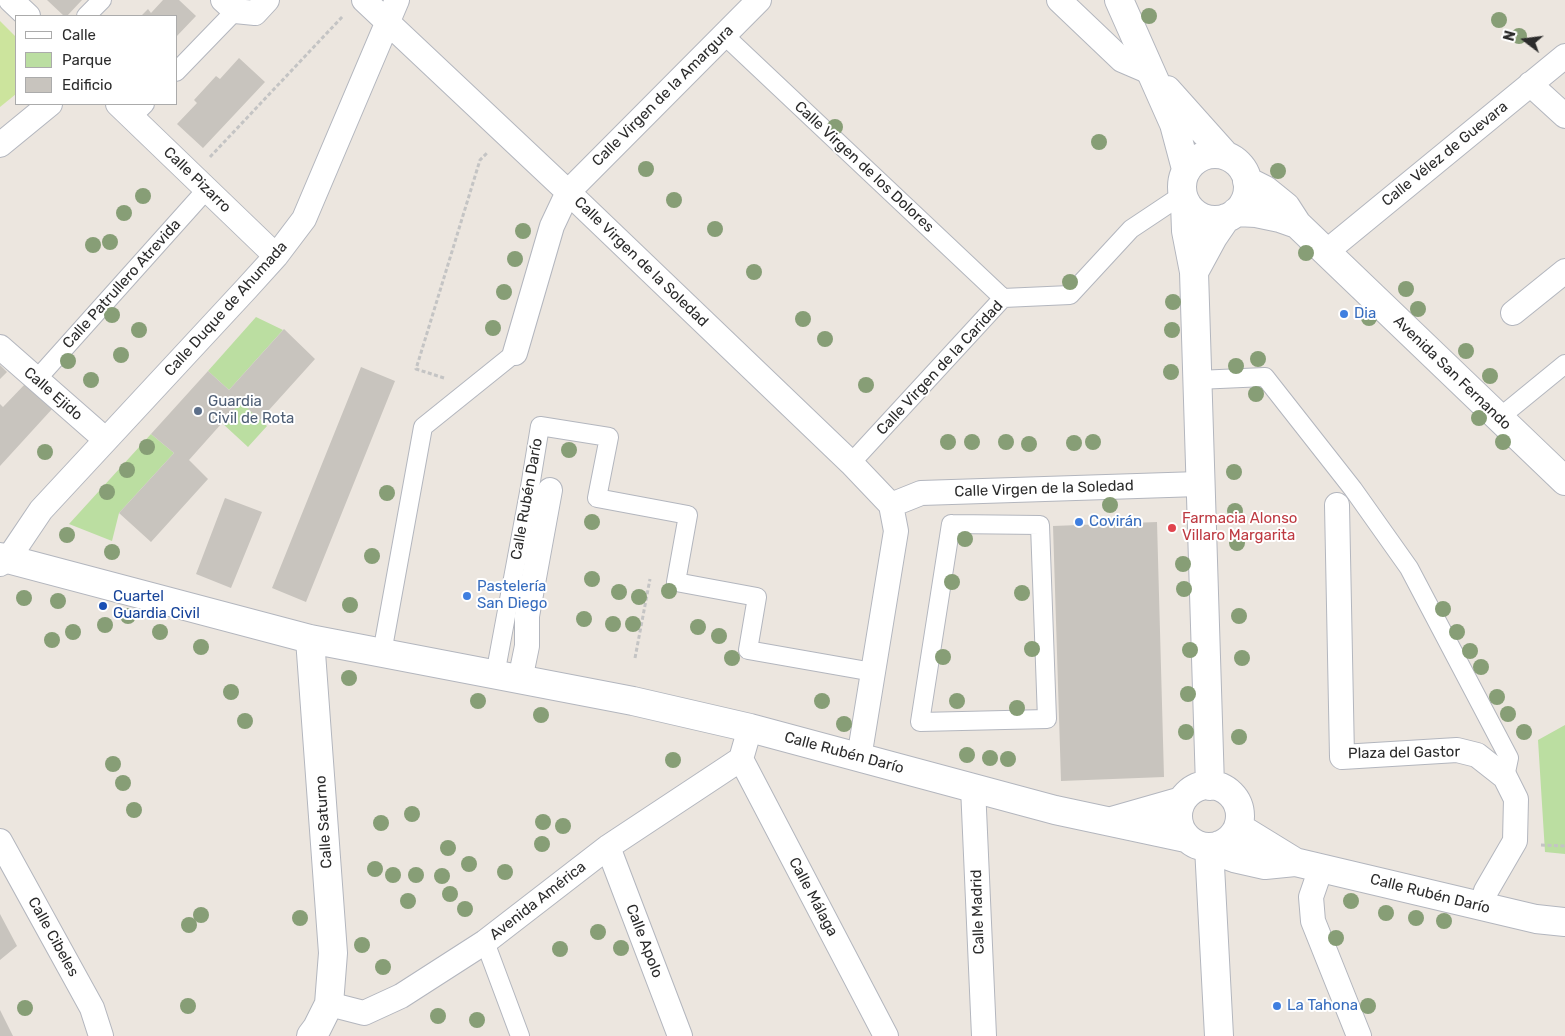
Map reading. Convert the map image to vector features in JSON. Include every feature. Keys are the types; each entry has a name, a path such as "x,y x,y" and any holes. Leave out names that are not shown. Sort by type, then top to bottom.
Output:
{"street":[{"path":"11,0 27,15"},
{"path":"87,15 102,0"},
{"path":"178,70 229,6 255,13 267,0"},
{"name":"Calle Virgen de la Soledad","path":"364,0 851,463 891,505 922,493 1039,491 1199,484"},
{"name":"Calle Duque de Ahumada","path":"3,560 41,510 276,256 304,219 397,0"},
{"name":"Calle Virgen de la Amargura","path":"568,192 759,0"},
{"path":"1059,0 1122,60 1150,72 1226,156"},
{"path":"1119,0 1174,124 1185,189 1191,210 1199,216 1217,220 1231,215"},
{"name":"Calle Virgen de los Dolores","path":"724,35 1003,298"},
{"name":"Calle Vélez de Guevara","path":"1326,252 1565,56"},
{"path":"1530,84 1565,116"},
{"path":"0,145 49,105"},
{"name":"Calle Pizarro","path":"132,108 200,182 276,256"},
{"path":"1194,272 1213,237 1243,203 1245,198 1247,181 1243,170 1236,162 1226,156 1215,153 1204,155 1194,160 1185,189 1186,232 1194,272 1199,484 1210,786"},
{"name":"Avenida San Fernando","path":"1247,181 1265,190 1285,206 1296,224 1565,481"},
{"name":"Calle Patrullero Atrevida","path":"37,379 200,182"},
{"name":"Calle Virgen de la Caridad","path":"851,463 1003,298 1070,295 1131,229 1185,189"},
{"path":"382,653 423,427 515,353 552,226 568,192"},
{"name":"Avenida San Fernando","path":"1231,215 1256,213 1280,218 1296,224"},
{"path":"1514,313 1565,271"},
{"name":"Calle Ejido","path":"0,347 106,440"},
{"path":"1499,418 1565,364"},
{"path":"1197,380 1265,378 1354,490 1409,568 1509,758 1505,777"},
{"name":"Calle Rubén Darío","path":"508,677 530,487 540,426 609,437 597,498 688,515 676,582 757,597 748,650 873,672"},
{"name":"Calle Rubén Darío","path":"508,677 527,646 527,616 550,490"},
{"path":"859,758 896,531 891,505"},
{"name":"Plaza del Gastor","path":"1337,506 1342,757 1457,750 1477,755 1505,777 1516,799 1515,841 1486,891 1482,907"},
{"path":"951,524 1040,525 1047,719 920,722 951,524"},
{"name":"Calle Rubén Darío","path":"3,560 310,639 633,701 750,728 1054,810 1108,822 1213,839 1295,862 1482,907 1536,919 1565,922"},
{"name":"Calle Saturno","path":"310,639 333,953 329,1004"},
{"path":"741,759 750,728"},
{"name":"Avenida América","path":"329,1004 364,1013 401,996 485,942 608,847 741,759"},
{"name":"Calle Málaga","path":"741,759 886,1036"},
{"path":"1210,786 1219,787 1228,792 1238,808 1239,817 1213,839 1181,830 1178,821 1179,810 1182,801 1194,789 1210,786"},
{"name":"Calle Madrid","path":"973,787 984,1036"},
{"name":"Calle Rubén Darío","path":"1108,822 1182,801"},
{"path":"1213,839 1219,1036"},
{"name":"Calle Cibeles","path":"0,841 92,1008 101,1036"},
{"name":"Calle Apolo","path":"608,847 680,1036"},
{"path":"1321,868 1311,897 1312,921 1359,1036"},
{"path":"485,942 520,1036"},
{"path":"311,1036 329,1004"}],"path":[{"path":"200,182 344,14"},
{"path":"459,398 450,380 416,369 480,160 505,132"},
{"path":"635,658 651,575"}],"green space":[{"path":"0,21 15,36 15,95 0,107"},
{"path":"256,317 283,330 229,390 208,371"},
{"path":"241,402 267,426 248,447 222,423"},
{"path":"151,434 174,453 119,513 112,541 69,524"},
{"path":"1565,725 1565,854 1545,852 1538,740"}],"building":[{"path":"47,0 82,0 68,15 63,15"},
{"path":"163,0 179,0 196,16 178,35 178,15 142,15 148,9 151,13"},
{"path":"239,58 265,82 203,148 177,124 197,103 194,100 216,76 220,79"},
{"path":"284,329 315,359 260,420 241,402 222,423 189,460 208,479 151,542 119,513 174,453 151,434 208,371 229,390"},
{"path":"0,365 7,372 0,379"},
{"path":"361,367 395,381 306,602 272,588"},
{"path":"26,383 53,408 0,466 0,404 3,407"},
{"path":"225,498 262,512 231,588 196,574"},
{"path":"1157,522 1164,777 1061,781 1053,526"},
{"path":"0,914 17,946 0,960"},
{"path":"0,1010 13,1036 0,1036"}],"place":[{"name":"Dia","path":"1344,314"},
{"name":"Guardia Civil de Rota","path":"198,411"},
{"name":"Covirán","path":"1079,522"},
{"name":"Farmacia Alonso Villaro Margarita","path":"1172,528"},
{"name":"Pastelería San Diego","path":"467,596"},
{"name":"Cuartel Guardia Civil","path":"103,606"},
{"name":"La Tahona","path":"1277,1006"}]}
